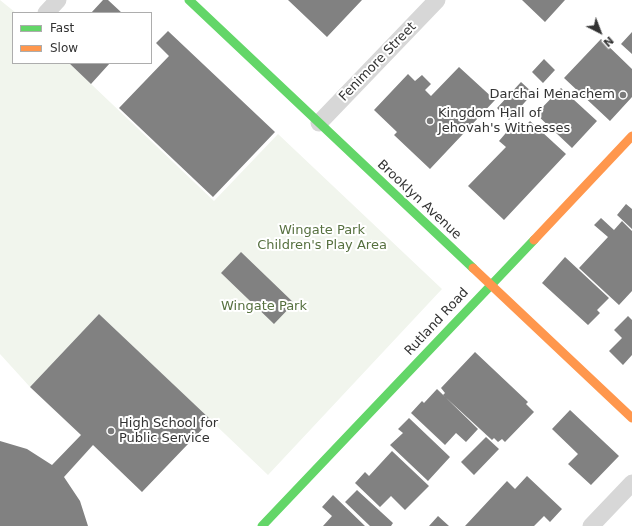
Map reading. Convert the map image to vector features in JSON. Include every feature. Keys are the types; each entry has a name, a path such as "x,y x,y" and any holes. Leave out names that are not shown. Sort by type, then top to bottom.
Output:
{"street":[{"path":"47,12 58,0"},
{"name":"Brooklyn Avenue","path":"189,0 632,418"},
{"name":"Fenimore Street","path":"319,123 437,0"},
{"name":"Rutland Road","path":"262,526 632,136"},
{"path":"591,526 632,483"}],"green space":[{"name":"Wingate Park","path":"0,0 15,12 12,12 12,64 70,64 214,201 278,134 442,289 268,475 99,314 30,387 0,354"}],"building":[{"path":"103,0 108,0 121,12 92,12"},
{"path":"288,0 362,0 327,37"},
{"path":"522,0 565,0 545,22"},
{"path":"168,31 275,132 213,197 119,108 169,56 156,43"},
{"path":"632,32 632,54 621,44"},
{"path":"601,39 632,69 632,97 610,121 564,78"},
{"path":"544,59 555,70 543,83 532,72"},
{"path":"70,64 109,64 91,84"},
{"name":"Kingdom Hall of Jehovah's Witnesses","path":"459,67 495,100 430,169 394,135 397,132 374,110 408,74 415,81 422,75 431,84 425,90 431,96"},
{"path":"521,82 533,93 509,120 497,108"},
{"path":"561,88 597,121 572,148 536,114"},
{"path":"530,121 566,154 504,220 468,186 506,147 499,141 511,127 518,134"},
{"path":"626,204 632,209 632,229 617,215"},
{"path":"601,218 614,230 622,221 632,231 632,291 619,305 579,268 608,237 594,225"},
{"path":"241,252 294,303 274,324 221,273"},
{"path":"565,257 609,298 597,310 600,313 588,325 542,283"},
{"path":"99,314 211,420 142,492 93,445 64,477 80,501 88,526 0,526 0,441 27,449 52,465 81,435 30,387"},
{"path":"628,316 632,320 632,355 623,365 609,351 622,338 614,330"},
{"path":"475,352 528,402 526,404 534,412 505,442 502,439 498,442 494,438 492,440 443,395 445,393 441,388"},
{"path":"437,389 478,429 466,442 456,433 445,445 411,413 422,401 424,403"},
{"path":"570,410 619,456 591,485 568,464 578,454 552,429"},
{"path":"409,418 450,457 428,481 390,445 403,433 398,429"},
{"path":"486,437 499,449 474,475 461,462"},
{"path":"392,451 429,486 405,510 391,496 380,507 355,483 365,472 369,476"},
{"path":"527,476 562,509 550,522 544,516 534,526 465,526 507,481 515,489"},
{"path":"357,490 393,523 391,526 370,526 345,502"},
{"path":"333,495 365,526 323,526 332,516 322,507"},
{"path":"438,516 449,526 429,526"}],"traffic: fast":[{"path":"189,0 473,268"},
{"path":"262,526 534,240"}],"traffic: slow":[{"path":"534,240 632,136"},
{"path":"473,268 632,418"}],"place":[{"name":"Darchai Menachem","path":"623,95"},
{"name":"Kingdom Hall of Jehovah's Witnesses","path":"430,121"},
{"name":"High School for Public Service","path":"111,431"}],"park label":[{"name":"Wingate Park Children's Play Area","path":"322,238"}]}
